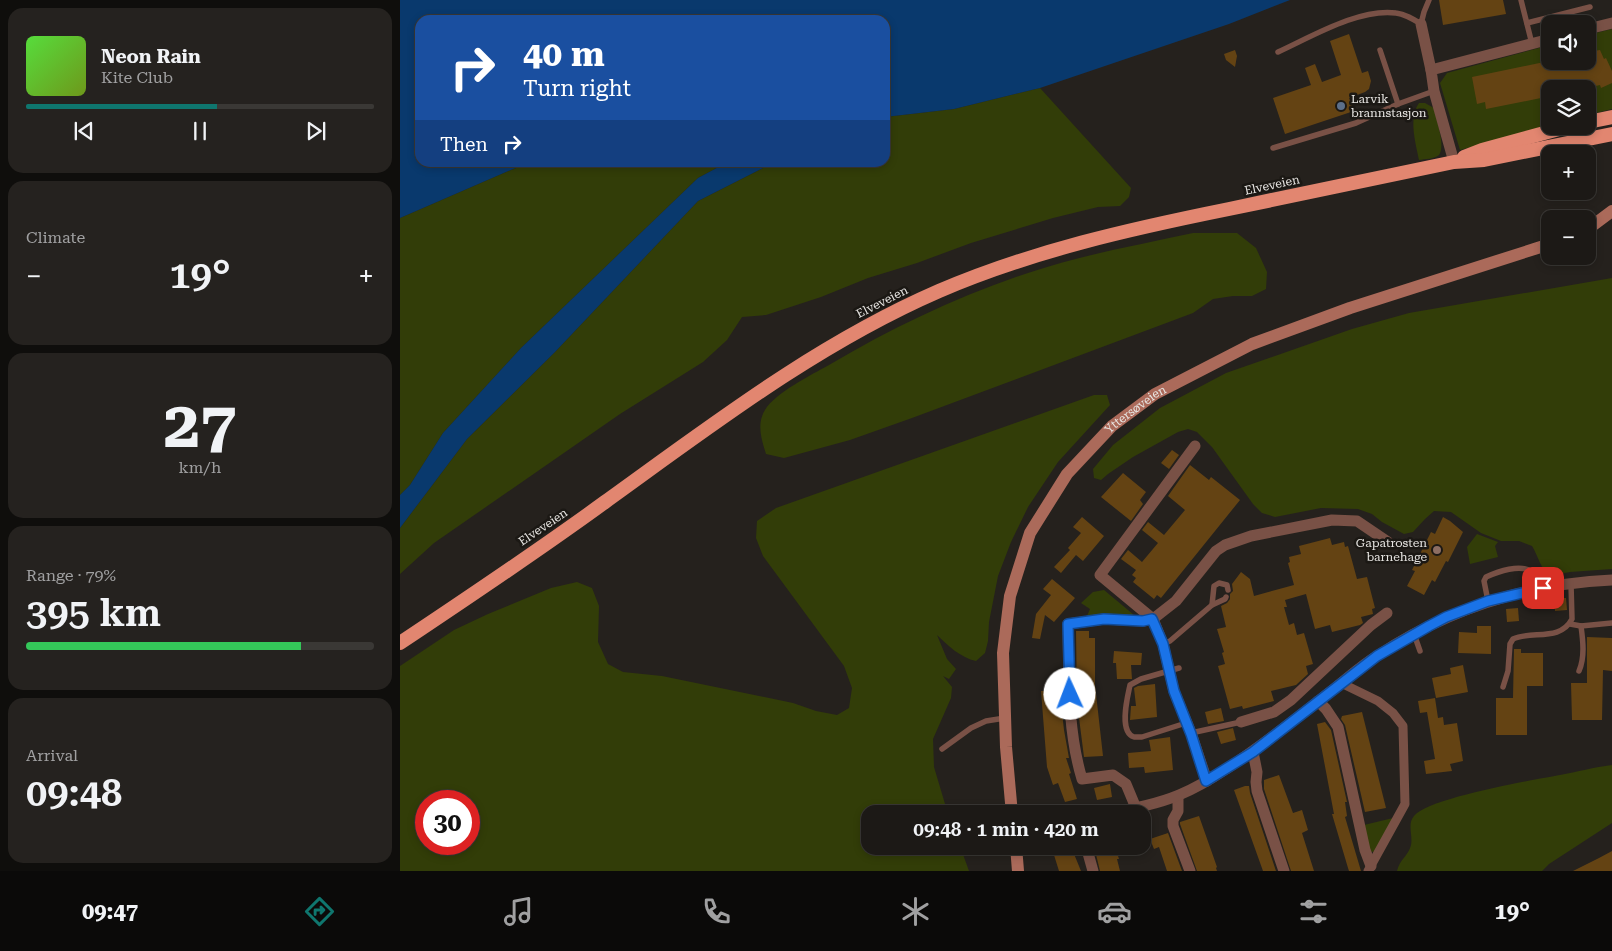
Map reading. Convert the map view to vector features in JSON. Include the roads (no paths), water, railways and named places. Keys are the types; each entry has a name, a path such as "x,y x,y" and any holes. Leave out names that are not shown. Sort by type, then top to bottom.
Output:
{"highway":[{"path":"1596,120 1612,117"},
{"name":"Elveveien","path":"1454,162 1482,150 1541,134"},
{"name":"Elveveien","path":"400,643 577,522 790,372 842,340 939,291 986,272 1034,256 1082,242 1173,220 1454,162 1484,160 1612,134"}],"main road":[{"path":"1596,223 1612,211"},
{"name":"Yttersøveien","path":"1011,805 1006,746 1003,653 1010,596 1030,533 1067,474 1112,426 1155,394 1252,344 1350,308 1541,247"},
{"path":"1017,855 1018,871"}],"street":[{"path":"1596,27 1612,23"},
{"path":"1421,24 1434,91 1454,162"},
{"path":"1431,70 1541,42"},
{"path":"1195,446 1100,575 1152,619 1162,648 1174,670 1174,691 1183,702 1188,728 1206,781"},
{"path":"1135,805 1126,784 1114,775 1082,779 1077,761 1070,712 1068,624 1104,619 1143,621 1152,619 1176,601 1216,551 1225,545 1251,536 1332,520 1357,521 1388,542"},
{"path":"1146,805 1178,796 1253,752 1377,656 1446,617 1488,601 1543,588 1612,580"},
{"path":"1241,722 1279,710 1371,625 1387,613"},
{"path":"1341,683 1378,701 1393,713 1403,726 1405,804 1369,869"},
{"path":"1318,701 1338,727 1369,869"},
{"path":"1253,752 1257,772 1257,791 1284,871"},
{"path":"1178,796 1178,811 1173,820 1173,826 1190,871"},
{"path":"1088,855 1094,871"}],"lane":[{"path":"1278,52 1345,21 1376,14 1396,13 1411,17 1421,24 1429,0"},
{"path":"1522,0 1532,44"},
{"path":"1527,23 1590,7"},
{"path":"1380,50 1398,104"},
{"path":"1273,148 1356,123 1398,104 1434,91"},
{"path":"1488,601 1484,581 1486,577 1516,568 1532,572 1543,588"},
{"path":"1212,605 1214,586 1219,583 1227,585 1228,590"},
{"path":"1504,687 1508,671 1510,644 1513,639 1522,636 1553,634 1570,624 1572,619 1571,584"},
{"path":"1162,648 1212,605 1225,600 1226,597"},
{"path":"1570,624 1581,626 1612,623"},
{"path":"1579,671 1582,664 1583,648 1581,626"},
{"path":"1414,634 1420,651"},
{"path":"1174,670 1130,684 1125,720 1130,734 1134,737 1241,722"},
{"path":"942,749 971,728 986,721 1005,718"}],"water":[{"path":"400,0 1290,0 1229,24 1040,88 954,109 890,116 890,15 415,15 415,167 518,167 400,218"},
{"path":"719,167 765,167 698,201 555,352 467,439 400,528 400,495 410,485 443,433 521,348 698,178"}],"place":[{"name":"Larvik brannstasjon","path":"1341,106"},
{"name":"Gapatrosten barnehage","path":"1437,550"}]}
